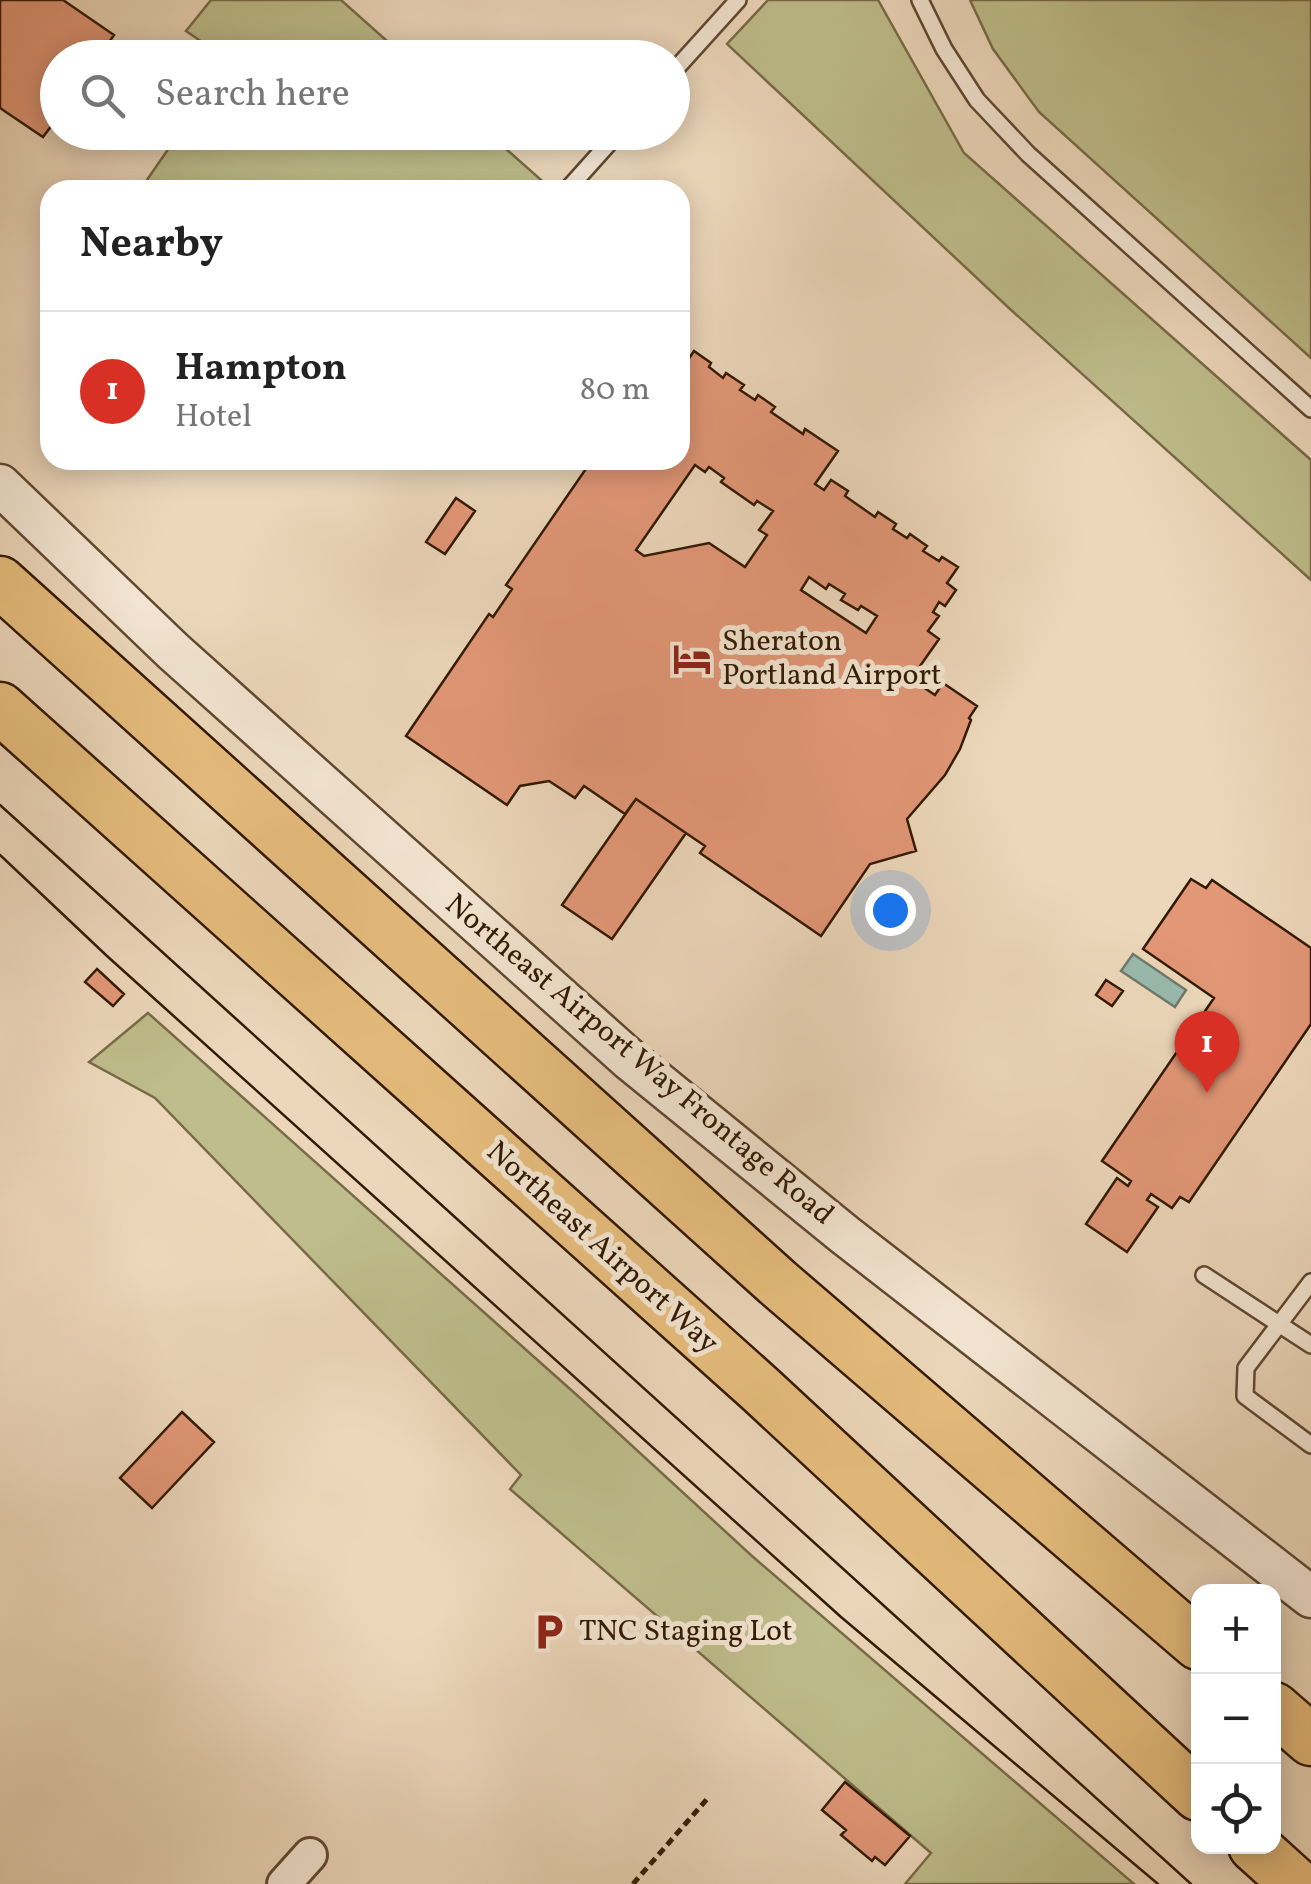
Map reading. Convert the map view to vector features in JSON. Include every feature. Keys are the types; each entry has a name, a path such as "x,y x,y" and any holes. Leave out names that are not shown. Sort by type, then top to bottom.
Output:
{"main road":[{"path":"0,582 778,1283 1191,1638"},
{"name":"Northeast Airport Way","path":"0,708 746,1376 1191,1789"},
{"path":"1281,1714 1311,1740"},
{"path":"1269,1867 1311,1862"}],"street":[{"name":"Northeast Airport Way Frontage Road","path":"0,485 102,586 630,1060 845,1235 1311,1597"},
{"path":"284,1884 310,1855"}],"lane":[{"path":"690,53 738,0"},
{"path":"920,0 944,49 977,100 1002,127 1311,409"},
{"path":"577,180 603,150"},
{"path":"1204,1275 1311,1345"},
{"path":"1311,1282 1246,1368 1245,1396 1311,1445"}],"path":[{"path":"633,1884 707,1799"}],"shaded area":[{"path":"211,0 341,0 386,40 199,40 186,31"},
{"path":"768,0 878,0 964,153 1311,460 1311,580 1010,309 727,44"},
{"path":"970,0 1311,0 1311,358 1039,112 993,49"},
{"path":"168,150 507,150 541,180 147,180"},
{"path":"148,1013 752,1556 1134,1884 905,1884 931,1853 510,1489 521,1475 155,1098 89,1062"}],"water":[{"path":"1133,954 1186,990 1175,1007 1121,971"}],"building":[{"path":"0,0 63,0 114,35 111,40 40,40 40,135 0,108"},
{"name":"Sheraton Portland Airport","path":"694,351 723,378 726,373 744,385 740,390 755,400 758,395 775,407 771,412 838,451 815,484 824,490 831,480 848,491 845,496 875,517 878,512 896,524 893,529 907,538 910,534 927,546 923,551 958,567 947,583 956,590 945,606 939,602 933,612 939,616 928,631 939,639 911,679 935,695 943,683 977,706 945,775 907,819 916,851 870,864 821,936 700,853 705,846 636,799 625,814 584,786 575,798 549,781 520,786 507,805 406,736 489,614 493,617 512,589 506,585 585,470 690,470 690,357","holes":["695,465 705,472 709,467 724,478 721,482 754,505 757,501 773,511 759,530 767,535 745,567 709,543 644,556 636,550","809,577 826,589 829,584 845,594 841,600 877,616 866,633 801,590"]},
{"path":"456,498 475,511 445,554 426,542"},
{"path":"636,799 686,833 612,939 562,905"},
{"path":"1191,879 1206,888 1212,880 1311,948 1311,1024 1189,1202 1180,1197 1172,1208 1151,1194 1147,1200 1158,1207 1127,1252 1086,1224 1117,1178 1128,1186 1131,1181 1102,1161 1214,998 1143,949"},
{"path":"97,969 124,994 113,1006 85,982"},
{"path":"1106,980 1123,991 1112,1006 1096,995"},
{"path":"182,1412 214,1442 152,1508 120,1478"},
{"path":"845,1782 910,1836 885,1865 875,1857 872,1861 841,1835 846,1830 822,1810"}],"tram line":[{"path":"0,805 1191,1884"},
{"path":"0,855 107,956 841,1617 1158,1884"}],"place":[{"name":"Sheraton Portland Airport","path":"692,659"},
{"name":"Hampton","path":"1207,1093"},
{"name":"TNC Staging Lot","path":"549,1632"}]}
